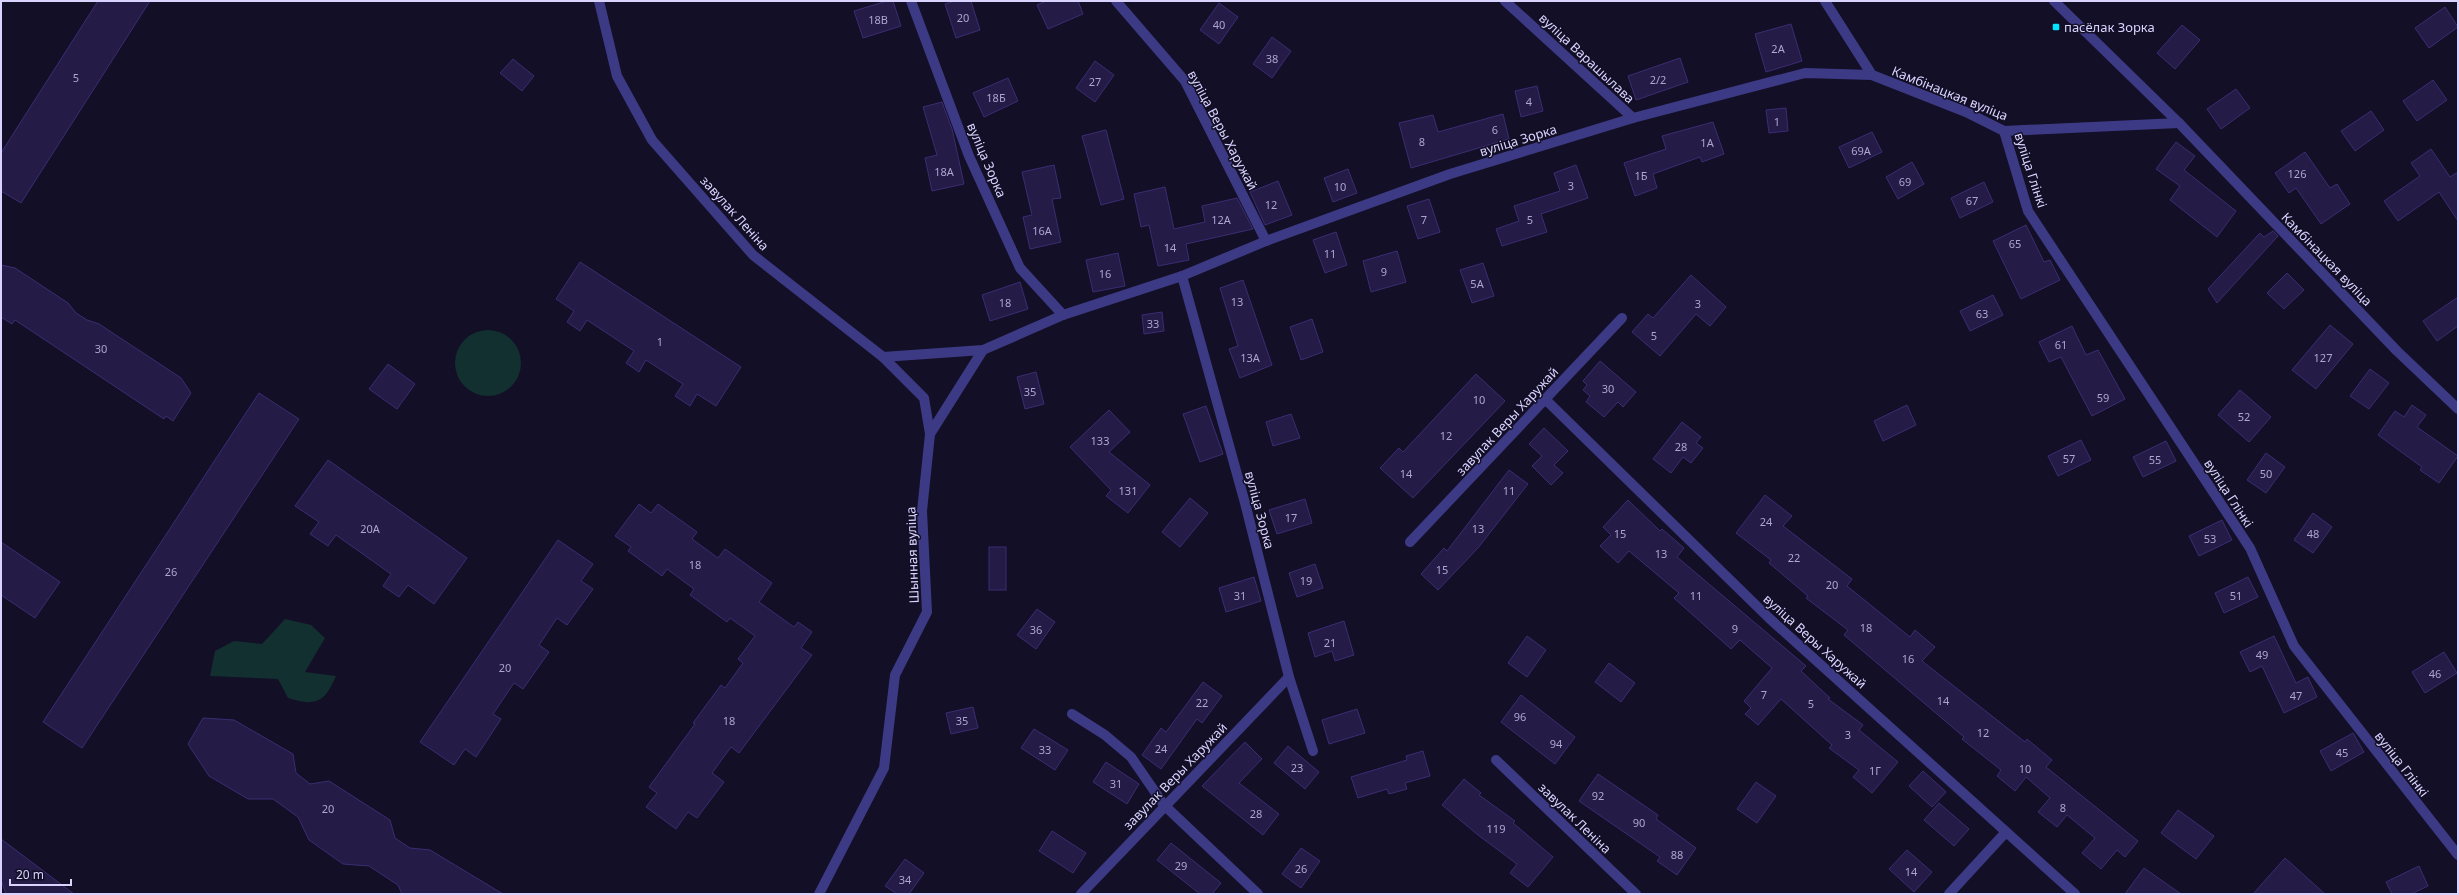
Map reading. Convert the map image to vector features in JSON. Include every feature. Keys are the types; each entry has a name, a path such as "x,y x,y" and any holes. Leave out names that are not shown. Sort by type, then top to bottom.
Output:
{"street":[{"name":"завулак Леніна","path":"599,1 617,76 652,140 753,255 883,358 924,398 930,434"},
{"name":"вуліца Зорка","path":"911,1 969,156 1020,268 1063,315"},
{"name":"вуліца Веры Харужай","path":"1116,1 1185,81 1266,241"},
{"name":"вуліца Варашылава","path":"1505,1 1633,118"},
{"name":"Камбінацкая вуліца","path":"1825,1 1872,75 1966,112 2004,131 2179,123"},
{"name":"Камбінацкая вуліца","path":"2054,1 2179,123 2397,351 2458,409"},
{"name":"вуліца Зорка","path":"983,350 1063,315 1182,276 1266,241 1450,174 1633,118 1805,73 1872,75"},
{"name":"вуліца Глінкі","path":"2004,131 2028,211 2250,548 2294,646 2458,855"},
{"name":"вуліца Зорка","path":"1182,276 1245,503 1290,677 1313,751"},
{"name":"завулак Веры Харужай","path":"1410,542 1622,318"},
{"path":"883,358 983,350"},
{"name":"Шынная вуліца","path":"819,894 884,768 895,675 927,612 922,511 930,434 983,350"},
{"name":"вуліца Веры Харужай","path":"1546,400 1769,618 2075,894"},
{"name":"завулак Веры Харужай","path":"1081,894 1164,805 1290,677"},
{"path":"1072,714 1104,734 1131,757 1164,805 1258,894"},
{"name":"завулак Леніна","path":"1496,760 1636,894"},
{"path":"1949,894 2006,832"}],"green space":[{"path":"488,330 501,333 511,340 518,350 521,363 518,376 511,386 501,393 488,396 475,393 465,386 458,376 455,363 458,350 465,340 475,333"},
{"path":"285,619 311,625 325,638 305,672 336,676 328,692 323,697 313,702 298,701 288,698 278,679 210,676 215,651 234,641 262,644"}],"building":[{"path":"98,1 150,1 21,203 1,191 1,153"},
{"path":"887,1 893,1 901,26 863,38 854,11"},
{"path":"955,1 971,1 980,30 956,38 945,4"},
{"path":"1046,1 1078,1 1083,14 1048,29 1037,5"},
{"path":"1219,3 1238,17 1219,44 1200,30"},
{"path":"2445,7 2458,27 2429,48 2415,28"},
{"path":"1791,24 1802,61 1766,72 1755,34"},
{"path":"2182,25 2200,40 2175,69 2157,53"},
{"path":"1272,37 1291,51 1272,78 1253,64"},
{"path":"1680,58 1688,82 1636,100 1628,76"},
{"path":"513,59 534,76 522,91 500,73"},
{"path":"1095,61 1114,75 1095,102 1076,88"},
{"path":"1008,78 1018,101 984,117 973,93"},
{"path":"2433,80 2447,100 2417,121 2403,101"},
{"path":"1537,86 1543,111 1521,117 1515,91"},
{"path":"2236,89 2250,108 2221,129 2207,109"},
{"path":"942,102 952,129 964,184 932,191 925,158 937,155 923,107"},
{"path":"1786,108 1788,131 1769,133 1766,110"},
{"path":"2371,111 2384,130 2355,151 2341,131"},
{"path":"1503,114 1509,139 1411,168 1399,123 1433,115 1438,132"},
{"path":"1713,122 1724,154 1702,162 1700,157 1653,174 1657,188 1635,196 1624,163 1666,149 1662,136"},
{"path":"1106,130 1124,199 1101,205 1082,136"},
{"path":"1872,132 1882,152 1849,168 1839,147"},
{"path":"2176,142 2195,156 2184,170 2236,211 2217,237 2170,200 2180,186 2156,169"},
{"path":"2431,149 2450,177 2458,172 2458,221 2439,192 2398,221 2384,201 2420,176 2411,163"},
{"path":"2305,152 2330,188 2337,184 2350,204 2321,224 2296,188 2289,193 2275,173"},
{"path":"1912,162 1924,184 1898,199 1886,177"},
{"path":"1054,165 1061,198 1052,199 1061,242 1030,249 1023,217 1032,215 1022,172"},
{"path":"1576,165 1588,198 1541,214 1547,232 1502,246 1496,229 1519,221 1514,206 1560,191 1554,173"},
{"path":"1348,169 1357,193 1333,202 1324,178"},
{"path":"1278,181 1292,215 1265,225 1250,192"},
{"path":"1984,182 1993,202 1960,218 1951,198"},
{"path":"1165,187 1174,229 1205,222 1202,206 1237,198 1253,229 1186,244 1189,260 1158,266 1149,225 1141,227 1134,194"},
{"path":"1429,199 1440,232 1418,239 1407,206"},
{"path":"2026,225 2044,262 2050,260 2060,280 2021,299 1993,241"},
{"path":"2273,231 2278,236 2217,303 2208,289 2260,233 2264,237"},
{"path":"1336,232 1347,265 1325,273 1313,240"},
{"path":"1397,251 1406,282 1371,292 1363,261"},
{"path":"1118,253 1125,286 1093,292 1086,260"},
{"path":"580,262 741,367 716,406 697,394 690,406 675,396 683,384 646,360 639,372 626,363 634,351 587,320 580,331 567,322 574,311 556,299"},
{"path":"1483,263 1494,296 1472,303 1460,270"},
{"path":"1,265 15,268 68,303 76,313 87,320 99,324 181,378 191,393 173,421 166,416 164,419 15,320 12,324 1,317"},
{"path":"2287,273 2304,290 2284,309 2267,293"},
{"path":"1691,275 1726,307 1710,326 1696,314 1660,356 1632,332 1648,314 1653,318"},
{"path":"1243,280 1272,365 1240,378 1229,349 1238,346 1220,288"},
{"path":"1020,282 1028,309 990,321 982,295"},
{"path":"1993,295 2003,315 1970,331 1960,311"},
{"path":"2458,297 2458,326 2437,341 2423,321"},
{"path":"1162,312 1164,331 1144,334 1142,315"},
{"path":"1312,319 1323,352 1301,360 1290,327"},
{"path":"2330,325 2353,344 2316,389 2292,370"},
{"path":"2072,326 2086,355 2098,350 2125,399 2092,416 2061,357 2049,362 2039,342"},
{"path":"1600,361 1636,392 1623,407 1618,402 1604,417 1586,402 1590,396 1583,390 1587,385 1583,381"},
{"path":"388,364 415,384 397,409 369,389"},
{"path":"2370,369 2389,383 2369,409 2350,396"},
{"path":"1036,372 1044,404 1025,409 1017,377"},
{"path":"1476,374 1505,401 1413,498 1380,468 1399,448 1403,452"},
{"path":"2240,390 2271,417 2249,442 2218,415"},
{"path":"259,393 299,419 82,748 43,722"},
{"path":"1907,405 1916,425 1883,441 1874,421"},
{"path":"2412,405 2426,415 2417,427 2458,456 2439,483 2420,470 2422,467 2378,435 2395,411 2404,417"},
{"path":"1206,406 1223,454 1200,462 1183,414"},
{"path":"1109,410 1130,432 1109,452 1150,485 1128,513 1106,496 1111,490 1070,447"},
{"path":"1291,414 1300,438 1273,446 1266,422"},
{"path":"1682,422 1701,437 1696,443 1703,448 1691,463 1683,457 1671,473 1653,459"},
{"path":"1544,428 1568,451 1554,465 1563,473 1551,485 1532,466 1542,456 1529,444"},
{"path":"2081,440 2091,460 2058,476 2048,456"},
{"path":"2166,441 2176,461 2143,477 2133,457"},
{"path":"2266,453 2285,467 2266,493 2247,480"},
{"path":"328,460 467,558 434,604 408,585 399,597 383,586 391,574 336,535 328,546 310,534 319,522 295,506"},
{"path":"1509,470 1528,484 1478,548 1438,590 1421,574 1444,548 1447,551"},
{"path":"1765,495 1792,516 1783,526 1852,579 1847,586 1910,637 1915,630 1935,647 1922,661 2025,742 2027,739 2052,760 2046,767 2138,841 2125,857 2117,850 2101,869 2082,853 2095,838 2067,815 2057,827 2038,812 2050,798 2026,777 2015,791 1997,776 2001,770 1962,739 1964,737 1844,635 1848,630 1806,598 1808,596 1769,563 1771,560 1736,533"},
{"path":"1190,498 1208,513 1180,547 1162,532"},
{"path":"1305,499 1312,523 1277,534 1269,510"},
{"path":"1628,500 1660,531 1662,529 1684,548 1677,557 1806,666 1801,671 1830,698 1828,699 1863,725 1859,730 1898,762 1872,793 1853,777 1859,770 1829,748 1832,745 1781,699 1758,725 1745,714 1751,708 1744,701 1772,668 1740,640 1731,649 1674,598 1679,593 1629,551 1618,563 1600,546 1611,535 1603,527"},
{"path":"639,504 651,513 658,504 697,532 692,539 718,558 725,549 772,583 759,602 794,627 798,622 812,632 801,648 812,655 739,753 731,747 712,773 724,782 697,818 688,812 676,829 646,807 657,793 649,787 695,724 693,723 721,685 725,688 743,663 738,659 755,636 730,618 727,622 690,595 694,589 667,569 662,576 628,551 631,547 615,536"},
{"path":"2313,513 2332,527 2313,553 2294,540"},
{"path":"2222,520 2232,540 2199,556 2189,536"},
{"path":"558,540 593,564 581,581 593,589 567,625 557,618 539,645 549,652 523,689 514,683 493,714 501,719 476,757 465,749 454,765 420,742"},
{"path":"1,542 60,582 35,618 1,595"},
{"path":"989,547 1006,547 1006,590 989,590"},
{"path":"1315,564 1323,588 1297,597 1289,573"},
{"path":"1254,577 1261,601 1226,612 1219,588"},
{"path":"2248,577 2258,597 2224,613 2215,593"},
{"path":"1037,609 1055,622 1036,649 1017,635"},
{"path":"1344,621 1354,655 1335,661 1332,651 1315,657 1308,633"},
{"path":"1527,636 1546,650 1527,677 1508,663"},
{"path":"2274,636 2296,683 2308,677 2317,697 2284,713 2262,666 2250,672 2240,652"},
{"path":"2444,652 2457,673 2425,693 2412,672"},
{"path":"1609,663 1635,683 1621,702 1595,682"},
{"path":"1203,682 1222,696 1202,723 1197,719 1161,769 1142,755 1161,728 1166,732"},
{"path":"1521,695 1575,737 1555,764 1501,722"},
{"path":"973,707 978,728 951,734 946,713"},
{"path":"1357,709 1365,733 1329,744 1322,720"},
{"path":"203,718 234,720 293,754 296,773 310,784 329,781 390,820 395,838 410,848 430,850 503,894 402,894 398,885 369,866 343,864 309,840 298,817 273,799 248,799 209,776 188,744"},
{"path":"1034,729 1068,750 1055,770 1021,748"},
{"path":"2353,733 2364,752 2331,771 2320,751"},
{"path":"1245,742 1262,759 1239,783 1279,814 1263,835 1202,786"},
{"path":"1288,746 1319,772 1305,789 1274,763"},
{"path":"1423,751 1430,776 1405,783 1407,789 1389,794 1387,789 1358,798 1351,777 1407,760 1406,756"},
{"path":"1106,762 1139,784 1127,804 1093,782"},
{"path":"1923,771 1946,792 1932,807 1909,786"},
{"path":"1598,774 1658,815 1656,819 1696,848 1677,875 1657,861 1660,857 1579,801"},
{"path":"1464,779 1481,793 1479,795 1515,821 1513,823 1553,857 1528,887 1510,873 1517,864 1478,835 1442,805"},
{"path":"1756,782 1776,796 1757,823 1737,809"},
{"path":"1939,803 1969,829 1954,846 1924,820"},
{"path":"2178,810 2214,836 2196,859 2161,833"},
{"path":"1052,831 1086,853 1073,873 1039,851"},
{"path":"1,839 74,894 6,894 1,880"},
{"path":"1171,843 1221,883 1212,894 1200,894 1157,860"},
{"path":"1301,848 1320,861 1301,888 1282,874"},
{"path":"1907,850 1932,872 1914,892 1889,869"},
{"path":"2285,858 2325,894 2253,894"},
{"path":"905,859 924,873 909,894 897,894 885,886"},
{"path":"2419,866 2428,886 2411,894 2392,894 2386,882"},
{"path":"2144,868 2181,894 2125,894"}],"place":[{"name":"пасёлак Зорка","path":"2056,27"}]}
